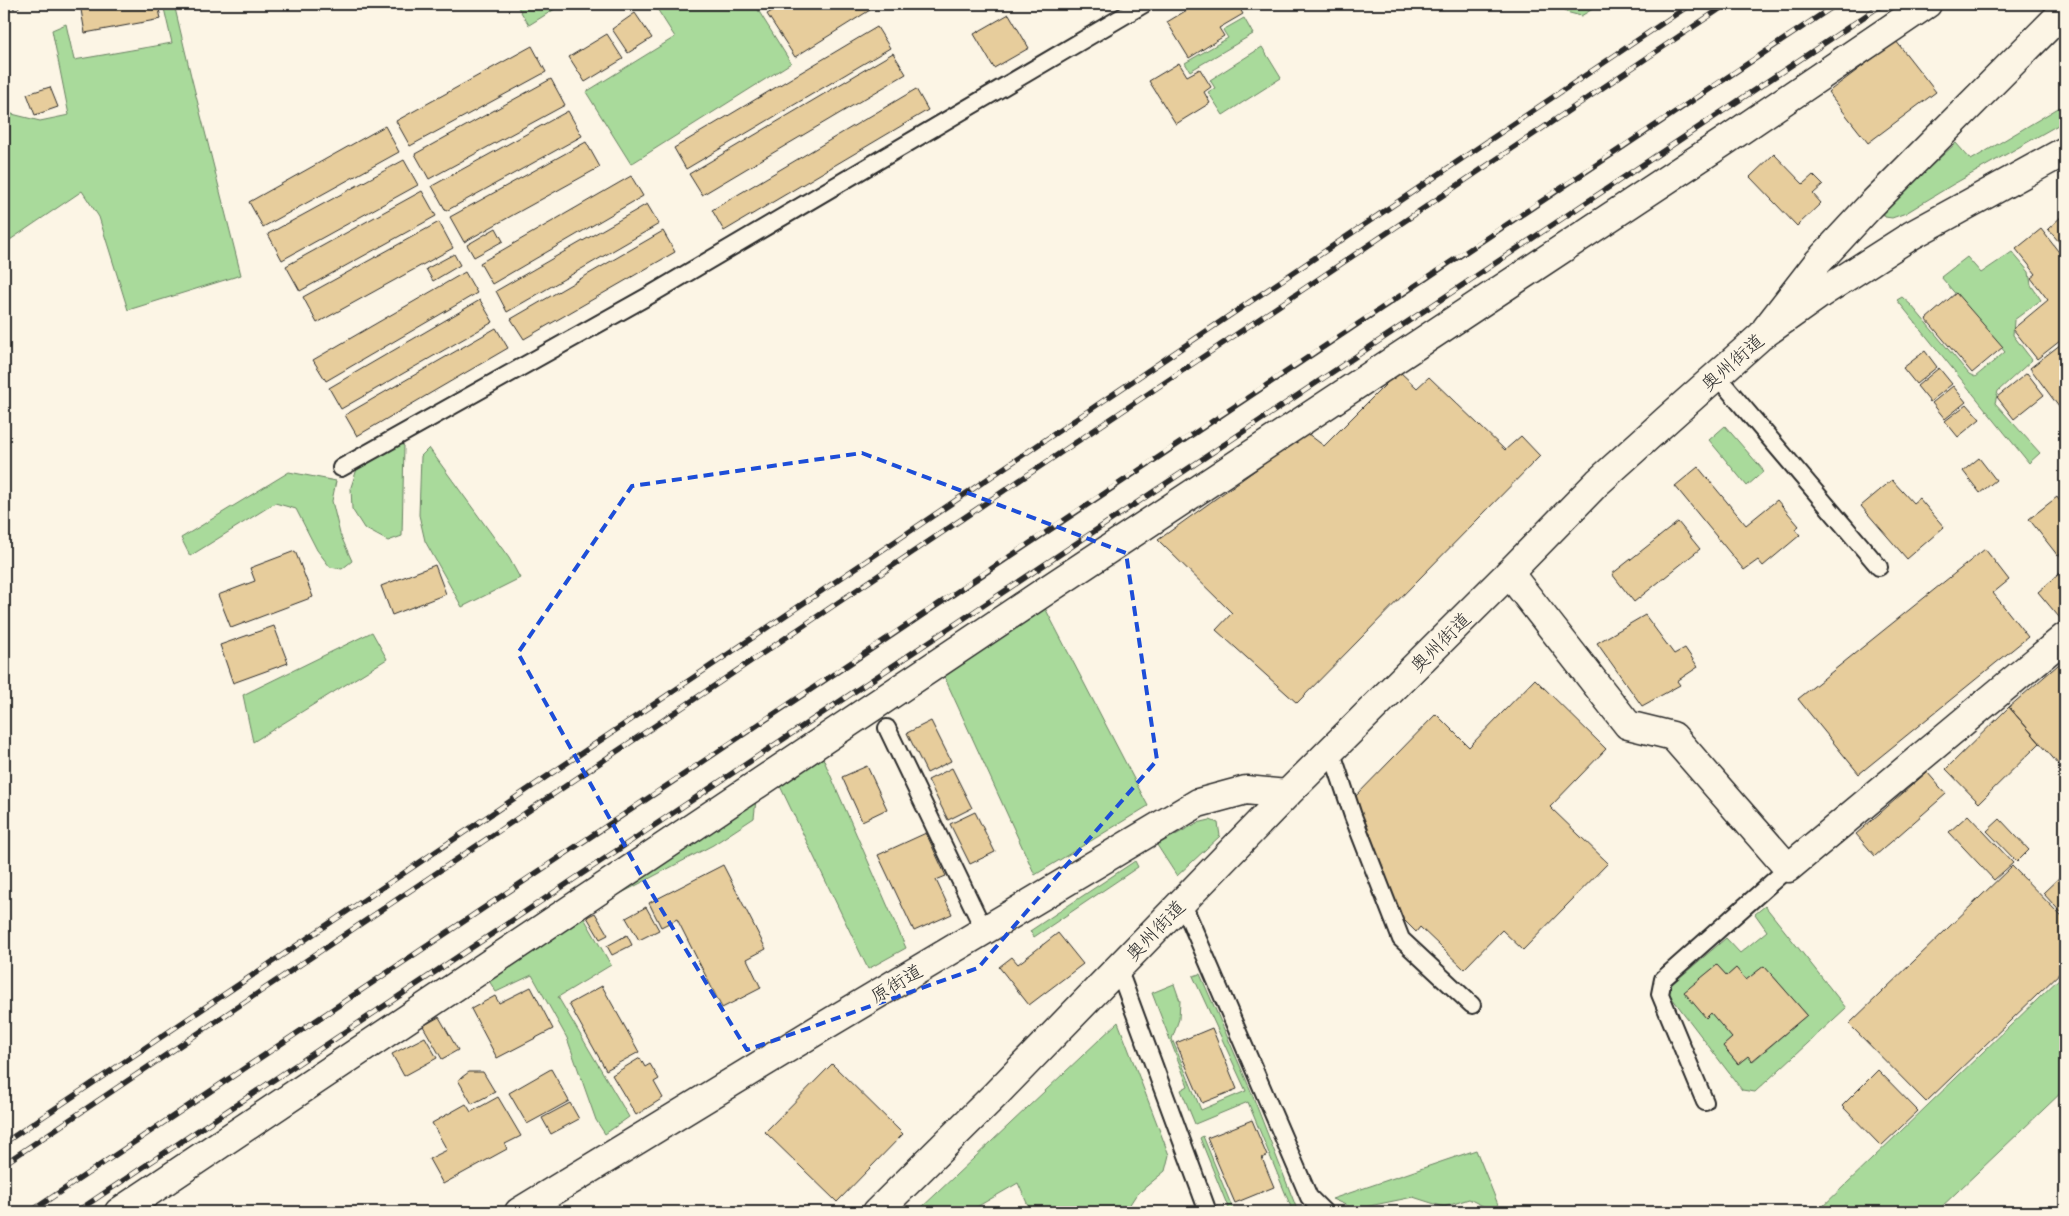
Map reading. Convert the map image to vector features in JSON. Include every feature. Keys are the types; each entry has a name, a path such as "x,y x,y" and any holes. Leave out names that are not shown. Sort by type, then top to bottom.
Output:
{"street":[{"path":"119,1212 1042,593 1927,4"},
{"path":"1761,336 1818,262 1870,206 2065,10"},
{"name":"奥州街道","path":"877,1212 1287,794 1598,482 1716,375 1761,336 1820,294 1912,235 2065,151"},
{"path":"1509,573 1628,725 1673,736 1788,868 2065,637"},
{"name":"原街道","path":"518,1212 1198,803 1246,790 1287,794"}],"lane":[{"path":"341,468 650,295 1144,4"},
{"path":"1716,375 1879,567"},
{"path":"887,728 984,930"},
{"path":"1331,750 1353,816 1401,939 1472,1005"},
{"path":"1705,1102 1660,994 1663,979 1788,868"},
{"path":"1182,902 1309,1197 1324,1212"},
{"path":"1118,968 1208,1212"}],"path":[{"path":"4,12 25,4"}],"highlighted area":[{"path":"862,453 1126,553 1157,760 978,968 747,1050 646,884 518,653 632,486"}],"green space":[{"path":"163,4 174,4 241,275 128,310 99,217 82,191 4,244 4,112 40,121 69,115 52,30 66,24 74,60 172,43"},
{"path":"516,4 563,4 529,25"},
{"path":"654,4 769,4 758,10 791,63 631,164 586,92 675,37"},
{"path":"1563,4 1601,4 1581,16 1566,12"},
{"path":"1244,18 1253,34 1190,71 1185,63 1228,38 1223,30"},
{"path":"1262,47 1281,78 1223,115 1208,92 1215,88 1210,80"},
{"path":"2065,104 2065,121 1906,213 1892,218 1885,217 1883,213 1890,204 1956,143 1971,160"},
{"path":"2012,252 2029,272 2031,285 2041,300 2014,320 2013,335 2032,360 1998,391 1995,403 2040,453 2029,463 1897,300 1902,297 1911,305 1969,374 1975,377 2005,352 1941,277 1967,257 1981,273"},
{"path":"1725,426 1764,471 1747,486 1709,440"},
{"path":"399,442 404,446 402,536 388,541 364,528 352,509 351,487 357,469"},
{"path":"429,448 509,558 520,578 462,607 425,541 419,515 421,456"},
{"path":"289,472 336,481 332,501 340,534 352,561 342,569 330,567 317,550 296,509 275,503 190,556 181,538"},
{"path":"1044,606 1148,806 1035,875 943,674"},
{"path":"372,632 387,659 253,742 243,695"},
{"path":"819,749 906,948 868,969 779,784 756,800 754,818 713,845 597,906"},
{"path":"1210,820 1218,823 1220,836 1177,876 1157,845 1197,823"},
{"path":"1135,861 1138,867 1034,937 1030,931"},
{"path":"1765,906 1846,1008 1755,1092 1742,1090 1669,994 1671,985 1726,938 1740,953 1767,931 1755,914","holes":["1717,965 1727,976 1736,968 1746,980 1764,966 1807,1015 1753,1061 1748,1056 1738,1064 1723,1046 1732,1038 1711,1013 1706,1017 1685,992"]},
{"path":"580,911 611,965 558,997 629,1117 605,1134 596,1120 567,1038 532,975 496,992 486,976"},
{"path":"2065,973 2065,1089 1936,1212 1817,1212"},
{"path":"1200,974 1250,1089 1298,1212 1293,1212 1248,1102 1195,1124 1181,1090 1188,1086 1152,993 1174,984 1180,1001 1179,1019 1172,1039 1201,1110 1246,1091 1193,976"},
{"path":"1118,1022 1169,1155 1165,1171 1136,1195 1125,1212 1031,1212 1018,1183 968,1212 919,1212 919,1210"},
{"path":"1203,1136 1234,1212 1230,1212 1200,1138"},
{"path":"1476,1150 1501,1212 1489,1212 1487,1208 1469,1199 1444,1207 1413,1197 1355,1209 1332,1199"}],"building":[{"path":"80,4 158,4 161,19 85,33"},
{"path":"784,4 878,5 795,57 767,14"},
{"path":"1197,4 1203,4 1206,9 1215,4 1237,4 1243,14 1219,28 1224,36 1189,58 1167,22"},
{"path":"635,13 652,38 628,53 612,29"},
{"path":"1009,14 1029,48 994,68 974,34"},
{"path":"877,27 890,48 686,169 674,148"},
{"path":"607,34 623,59 585,82 569,57"},
{"path":"1896,41 1936,92 1868,143 1828,92"},
{"path":"532,46 546,72 410,146 396,121"},
{"path":"893,53 906,74 702,195 689,174"},
{"path":"1179,63 1187,76 1200,69 1211,87 1204,92 1210,103 1176,124 1149,81"},
{"path":"551,79 565,105 429,179 415,154"},
{"path":"50,87 58,107 35,115 27,94"},
{"path":"916,89 928,110 724,231 712,210"},
{"path":"568,111 582,136 446,211 432,186"},
{"path":"385,126 399,152 263,227 249,202"},
{"path":"586,142 600,167 464,242 450,217"},
{"path":"1774,154 1803,184 1813,175 1823,185 1813,194 1821,203 1797,226 1750,177"},
{"path":"404,160 418,185 282,260 268,234"},
{"path":"631,176 643,196 492,284 480,263"},
{"path":"422,191 436,216 300,291 286,266"},
{"path":"647,204 659,224 507,312 496,291"},
{"path":"2065,213 2065,249 2048,229"},
{"path":"439,222 453,248 317,323 303,297"},
{"path":"496,228 503,241 474,257 467,245"},
{"path":"2041,229 2065,260 2065,337 2037,359 2013,329 2048,300 2031,278 2036,274 2016,249"},
{"path":"663,231 675,252 524,339 511,319"},
{"path":"454,254 460,265 433,281 426,269"},
{"path":"465,272 477,293 326,381 313,360"},
{"path":"1956,293 2003,347 1972,373 1926,319"},
{"path":"480,300 493,322 341,409 329,388"},
{"path":"496,328 508,348 357,436 345,415"},
{"path":"2065,341 2065,415 2030,368"},
{"path":"1925,351 1937,367 1916,384 1903,368"},
{"path":"1939,368 1952,384 1930,402 1917,386"},
{"path":"1399,371 1417,388 1429,377 1505,450 1521,436 1540,456 1297,703 1216,630 1232,613 1158,540 1307,433 1324,446"},
{"path":"2027,373 2044,395 2014,419 1997,397"},
{"path":"1953,386 1966,402 1945,419 1932,403"},
{"path":"1967,404 1980,419 1958,437 1945,421"},
{"path":"1979,458 1996,480 1980,493 1963,471"},
{"path":"1698,467 1746,525 1777,500 1799,526 1795,529 1800,535 1763,566 1758,560 1744,570 1675,486"},
{"path":"1892,480 1913,503 1919,498 1944,527 1907,559 1861,506"},
{"path":"2057,497 2065,509 2065,551 2058,556 2029,519"},
{"path":"1678,522 1700,549 1634,602 1612,574"},
{"path":"1985,549 2009,580 1993,593 2028,637 1859,774 1798,699"},
{"path":"295,551 313,597 231,628 218,595 255,581 250,568"},
{"path":"435,565 446,594 392,615 381,586"},
{"path":"2065,569 2065,621 2064,623 2038,592"},
{"path":"1645,615 1674,654 1685,648 1698,667 1677,681 1680,685 1642,706 1597,643"},
{"path":"274,626 288,663 233,683 220,645"},
{"path":"2065,659 2065,772 2009,707"},
{"path":"1535,679 1606,749 1550,807 1608,863 1523,950 1502,930 1464,969 1420,927 1416,932 1398,914 1351,801 1436,714 1469,747"},
{"path":"2009,707 2040,743 1979,803 1946,769"},
{"path":"931,721 951,761 927,773 907,733"},
{"path":"867,766 887,809 862,821 842,777"},
{"path":"952,768 972,808 948,820 928,780"},
{"path":"1927,772 1946,794 1875,856 1856,834"},
{"path":"975,812 995,852 970,864 950,824"},
{"path":"1968,815 2013,863 1994,880 1949,832"},
{"path":"2000,819 2029,850 2017,862 1987,831"},
{"path":"926,833 946,876 936,880 952,914 914,931 878,855"},
{"path":"723,865 766,949 747,959 761,988 722,1008 677,919 661,927 649,903"},
{"path":"2012,866 2065,920 2065,968 1926,1102 1849,1024"},
{"path":"2065,872 2065,917 2043,893"},
{"path":"646,907 659,930 639,940 626,918"},
{"path":"595,913 608,935 600,939 587,917"},
{"path":"1058,933 1083,964 1029,1005 999,967 1012,957 1018,964"},
{"path":"627,935 632,945 612,955 607,946"},
{"path":"1717,965 1727,976 1736,968 1746,980 1764,966 1807,1015 1752,1061 1748,1056 1738,1064 1723,1046 1732,1038 1711,1013 1706,1018 1684,992"},
{"path":"602,986 639,1052 606,1070 569,1004"},
{"path":"531,987 553,1029 497,1058 471,1009 495,996 499,1003"},
{"path":"439,1017 458,1050 442,1059 423,1026"},
{"path":"1212,1028 1237,1089 1202,1103 1176,1043"},
{"path":"425,1037 437,1058 404,1076 392,1054"},
{"path":"640,1058 645,1067 650,1064 659,1079 654,1082 663,1098 636,1115 612,1075"},
{"path":"832,1064 903,1134 837,1202 765,1132"},
{"path":"551,1069 569,1101 527,1124 509,1093"},
{"path":"1878,1070 1918,1111 1881,1146 1842,1106"},
{"path":"469,1072 483,1072 495,1092 472,1104 458,1080"},
{"path":"498,1097 521,1136 505,1144 507,1149 443,1184 429,1159 447,1150 432,1123 466,1104 471,1112"},
{"path":"570,1103 579,1119 551,1134 542,1118"},
{"path":"1252,1120 1267,1156 1262,1158 1274,1187 1235,1203 1207,1138"}],"railway":[{"path":"4,1143 1691,4"},
{"path":"4,1164 1727,4"},
{"path":"30,1212 1837,4"},
{"path":"76,1212 1883,4"}]}
